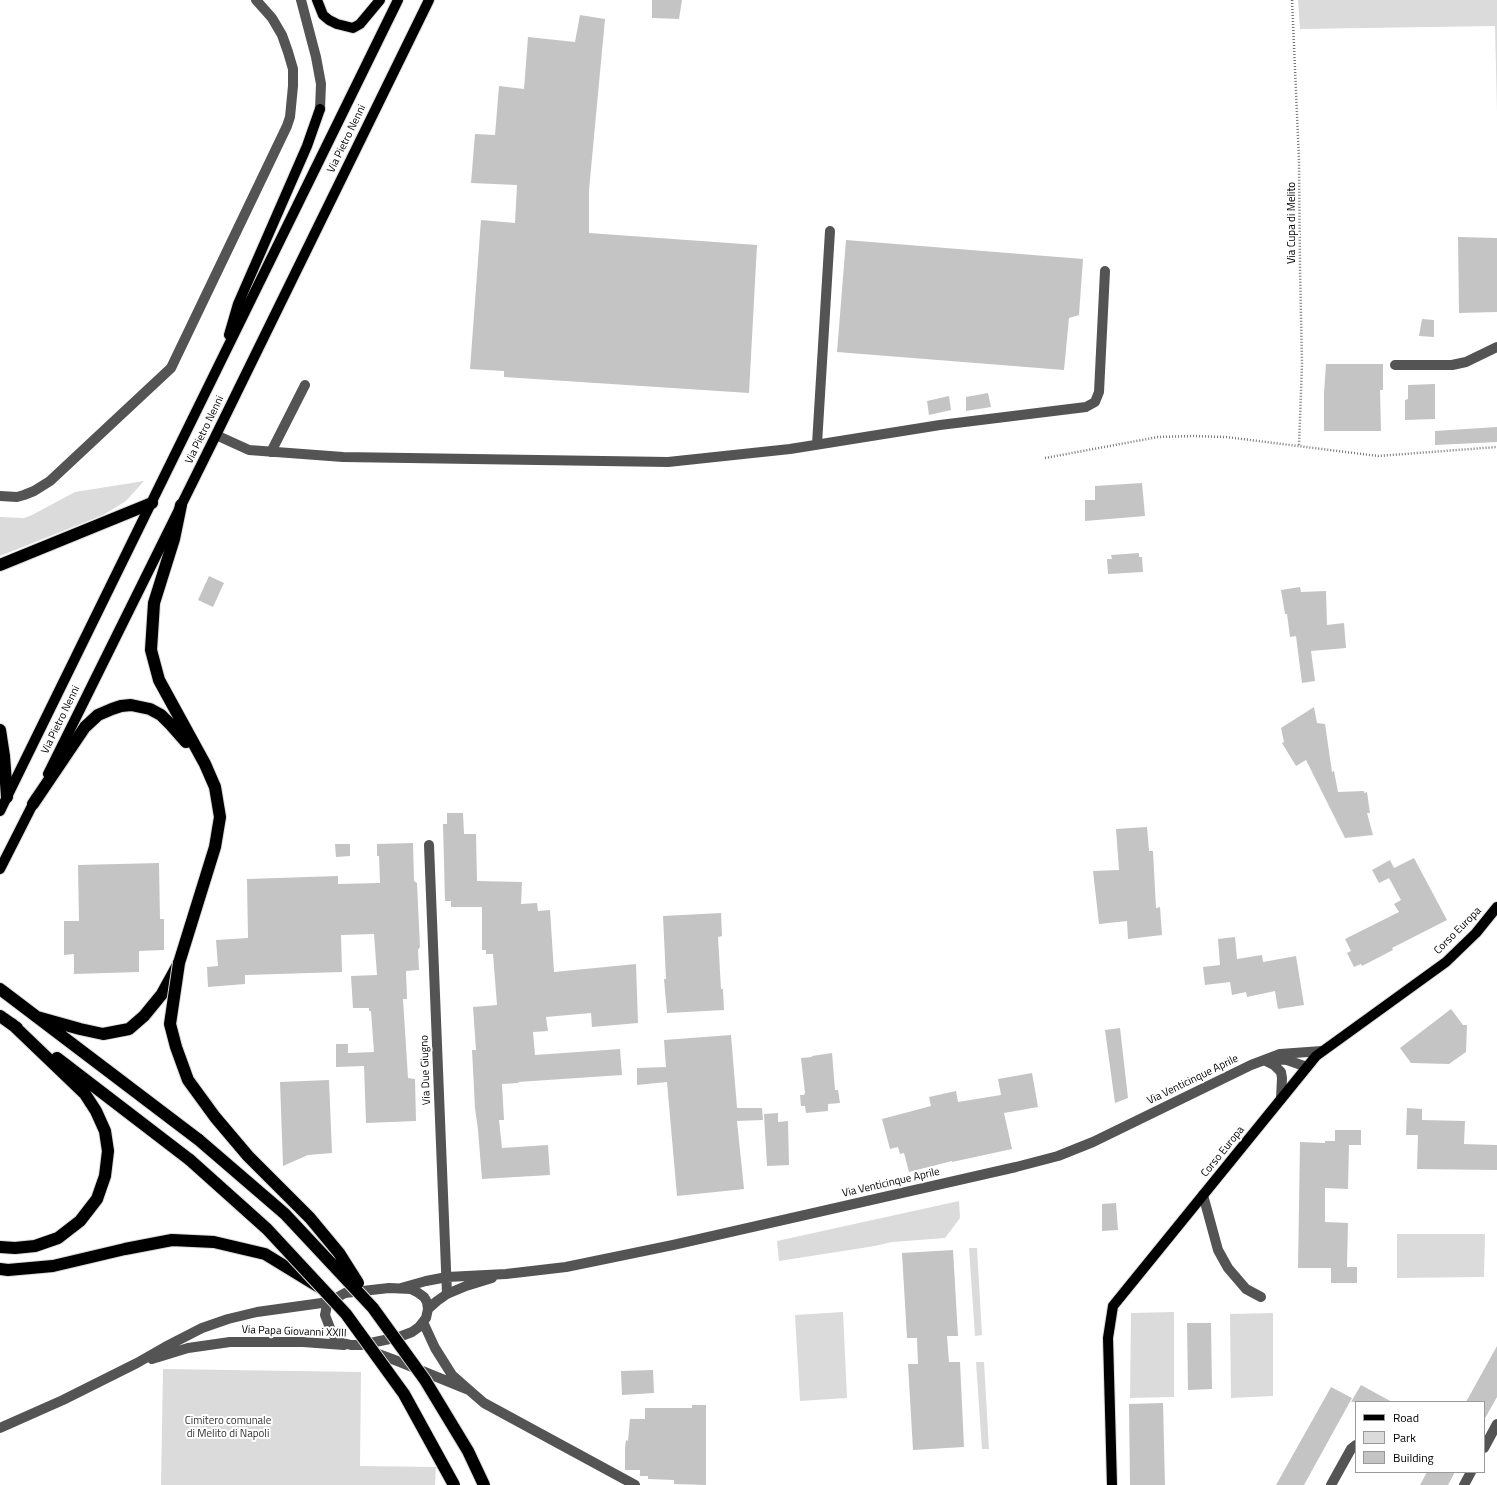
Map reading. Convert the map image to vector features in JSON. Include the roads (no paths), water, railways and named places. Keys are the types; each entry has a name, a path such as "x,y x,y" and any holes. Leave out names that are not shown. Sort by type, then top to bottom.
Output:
{"highway":[{"path":"0,565 152,503"},
{"path":"181,505 174,538 154,603 151,650 159,680 205,764 215,787 220,817 215,847 179,963 170,1024 176,1047 188,1080 215,1117 248,1156 310,1218 339,1253 373,1308 425,1380 468,1451 484,1485"},
{"path":"33,804 85,727 98,715 120,706 131,704 150,709 161,715 172,725 205,764"},
{"path":"0,730 4,756 7,797"},
{"path":"37,1017 103,1034 129,1029 144,1016 162,994 179,963"},
{"path":"0,988 199,1140 285,1214 373,1308"},
{"path":"0,1016 190,1160 267,1229 346,1314 404,1394 454,1485"},
{"path":"0,1247 15,1248 35,1246 58,1238 80,1221 97,1199 106,1176 108,1151 105,1131 96,1111 85,1094 12,1024"},
{"path":"0,1269 8,1270 53,1266 125,1249 172,1240 214,1242 265,1254 324,1290"}],"main road":[{"path":"317,0 323,15 329,20 352,28 360,24 380,0"},
{"name":"Via Pietro Nenni","path":"0,811 398,0"},
{"name":"Via Pietro Nenni","path":"0,869 216,435 429,0"},
{"path":"223,358 238,304 306,146 320,109"},
{"name":"Corso Europa","path":"1112,1485 1108,1338 1113,1306 1281,1098 1322,1050 1446,962 1476,933 1497,908"}],"street":[{"path":"0,496 24,496 50,481 171,368 290,117 293,69 282,35 272,18 256,0"},
{"path":"301,0 316,57 321,84 320,109"},
{"path":"817,444 830,231"},
{"path":"216,435 249,450 343,457 668,462 782,450 940,426 1086,407 1095,402 1099,392 1105,271"},
{"path":"1395,365 1452,365 1466,362 1497,346"},
{"path":"271,452 305,385"},
{"name":"Via Due Giugno","path":"429,845 447,1294"},
{"name":"Via Venticinque Aprile","path":"401,1288 447,1277 506,1274 566,1267 673,1245 1016,1167 1058,1156 1110,1134 1264,1060 1280,1054 1322,1050"},
{"path":"1293,1052 1301,1058 1307,1067"},
{"name":"Via Venticinque Aprile","path":"1264,1060 1281,1059 1307,1067"},
{"path":"1264,1060 1274,1065 1281,1072 1281,1098"},
{"path":"1203,1195 1218,1250 1228,1268 1246,1289 1261,1296"},
{"name":"Via Venticinque Aprile","path":"428,1309 447,1294 466,1286 506,1274"},
{"path":"329,1302 325,1315 336,1339 351,1345 361,1345 399,1337 412,1332 423,1322 428,1309 427,1302 424,1297 411,1289 401,1288"},
{"name":"Via Papa Giovanni XXIII","path":"0,1428 63,1400 202,1328 228,1319 263,1311 329,1302 345,1293 401,1288"},
{"name":"Via Papa Giovanni XXIII","path":"423,1322 435,1348 452,1375 484,1402 635,1485"},
{"name":"Via Papa Giovanni XXIII","path":"137,1363 188,1348 230,1342 303,1342 351,1345 400,1362 469,1390"},
{"path":"1485,1446 1497,1424"},
{"path":"1331,1485 1355,1446"},
{"path":"1464,1485 1470,1473"}],"park label":[{"name":"Cimitero comunale di Melito di Napoli","path":"228,1427"}]}
